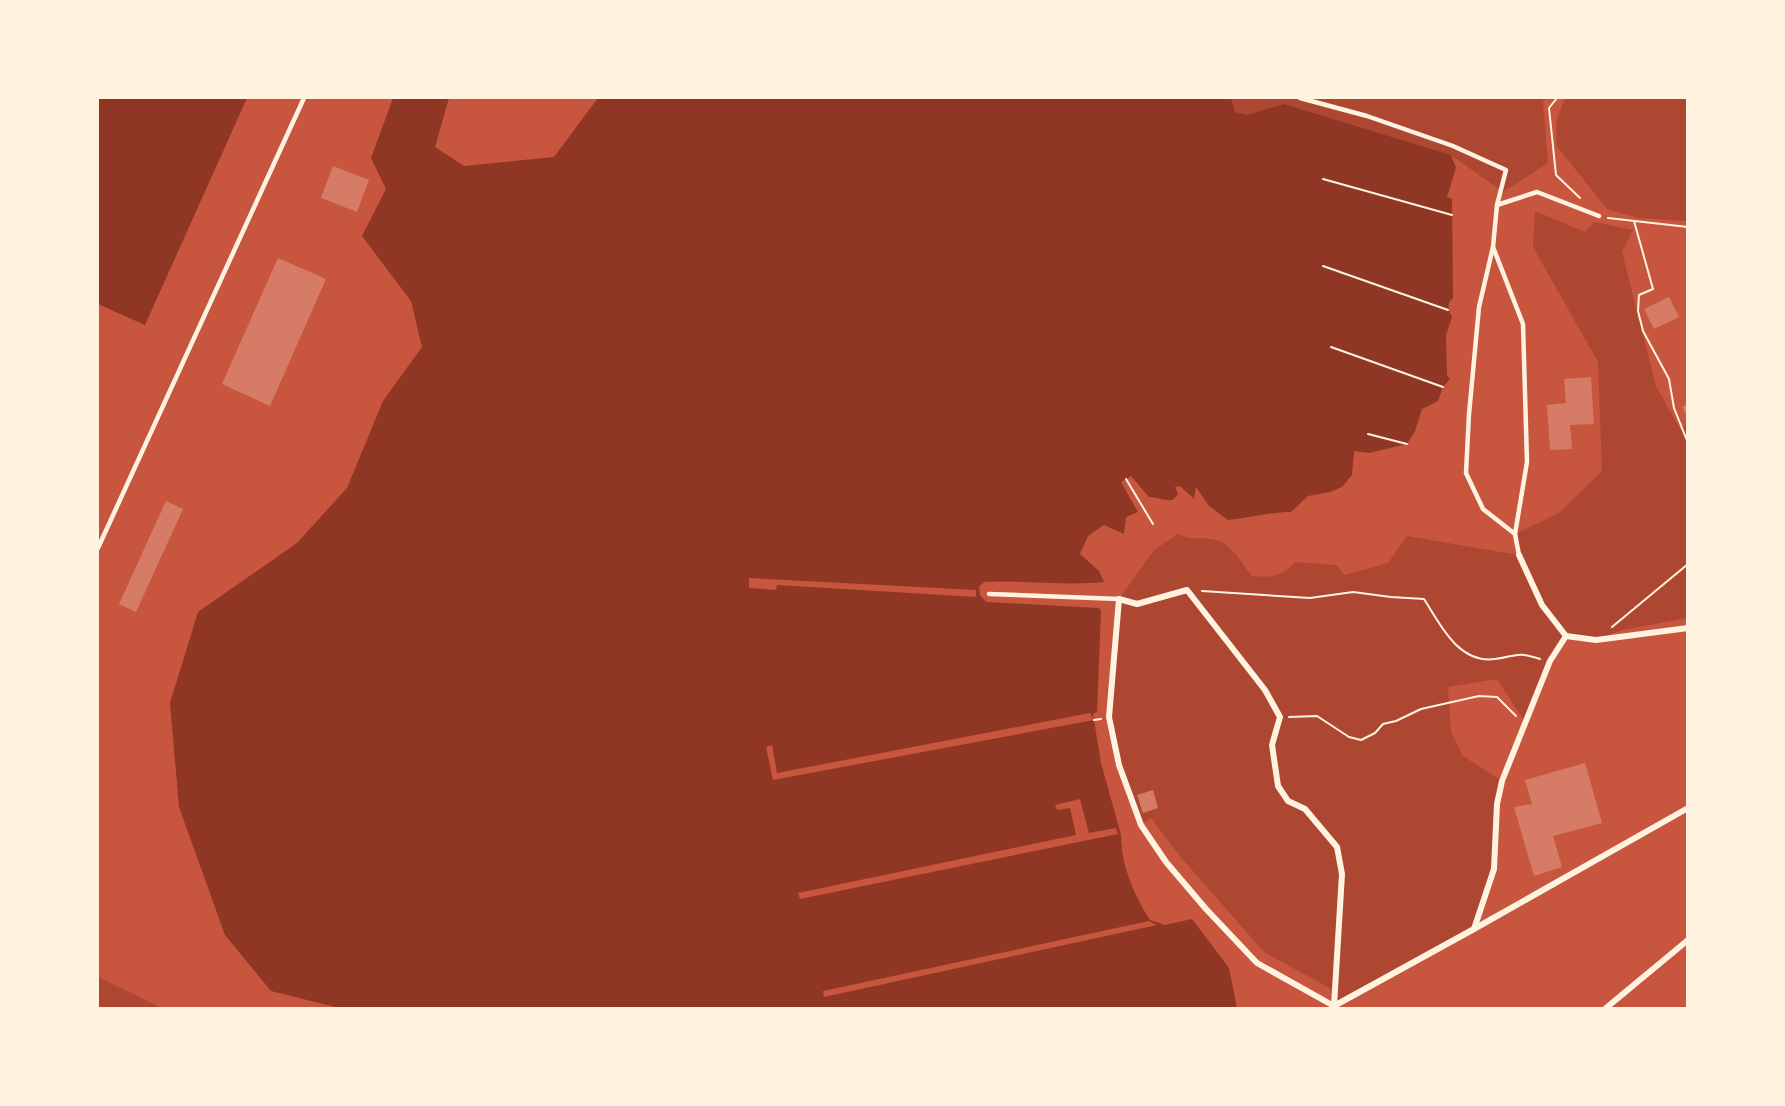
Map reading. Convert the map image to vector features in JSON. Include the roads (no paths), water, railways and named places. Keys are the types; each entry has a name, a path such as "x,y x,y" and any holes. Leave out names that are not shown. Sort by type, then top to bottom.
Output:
{"street":[{"path":"1519,555 1542,605 1566,636 1596,640 1688,628"},
{"path":"1187,590 1265,690 1280,717 1272,745 1278,786 1288,801 1305,809 1337,847 1342,874 1333,1008 1257,963 1179,878 1141,825 1119,765 1109,717 1119,599 1137,604 1187,590"},
{"path":"1474,930 1494,869 1497,804 1500,793 1550,661 1566,636"},
{"path":"1333,1008 1688,808"},
{"path":"1606,1008 1688,940"}],"lane":[{"path":"98,548 304,98"},
{"path":"1300,98 1367,116 1453,146 1506,170 1497,205 1493,247 1479,307 1466,473 1482,509 1515,534"},
{"path":"1497,205 1537,192 1599,216"},
{"path":"1493,247 1523,324 1527,462 1515,534 1519,555"},
{"path":"989,594 1119,599"}]}
